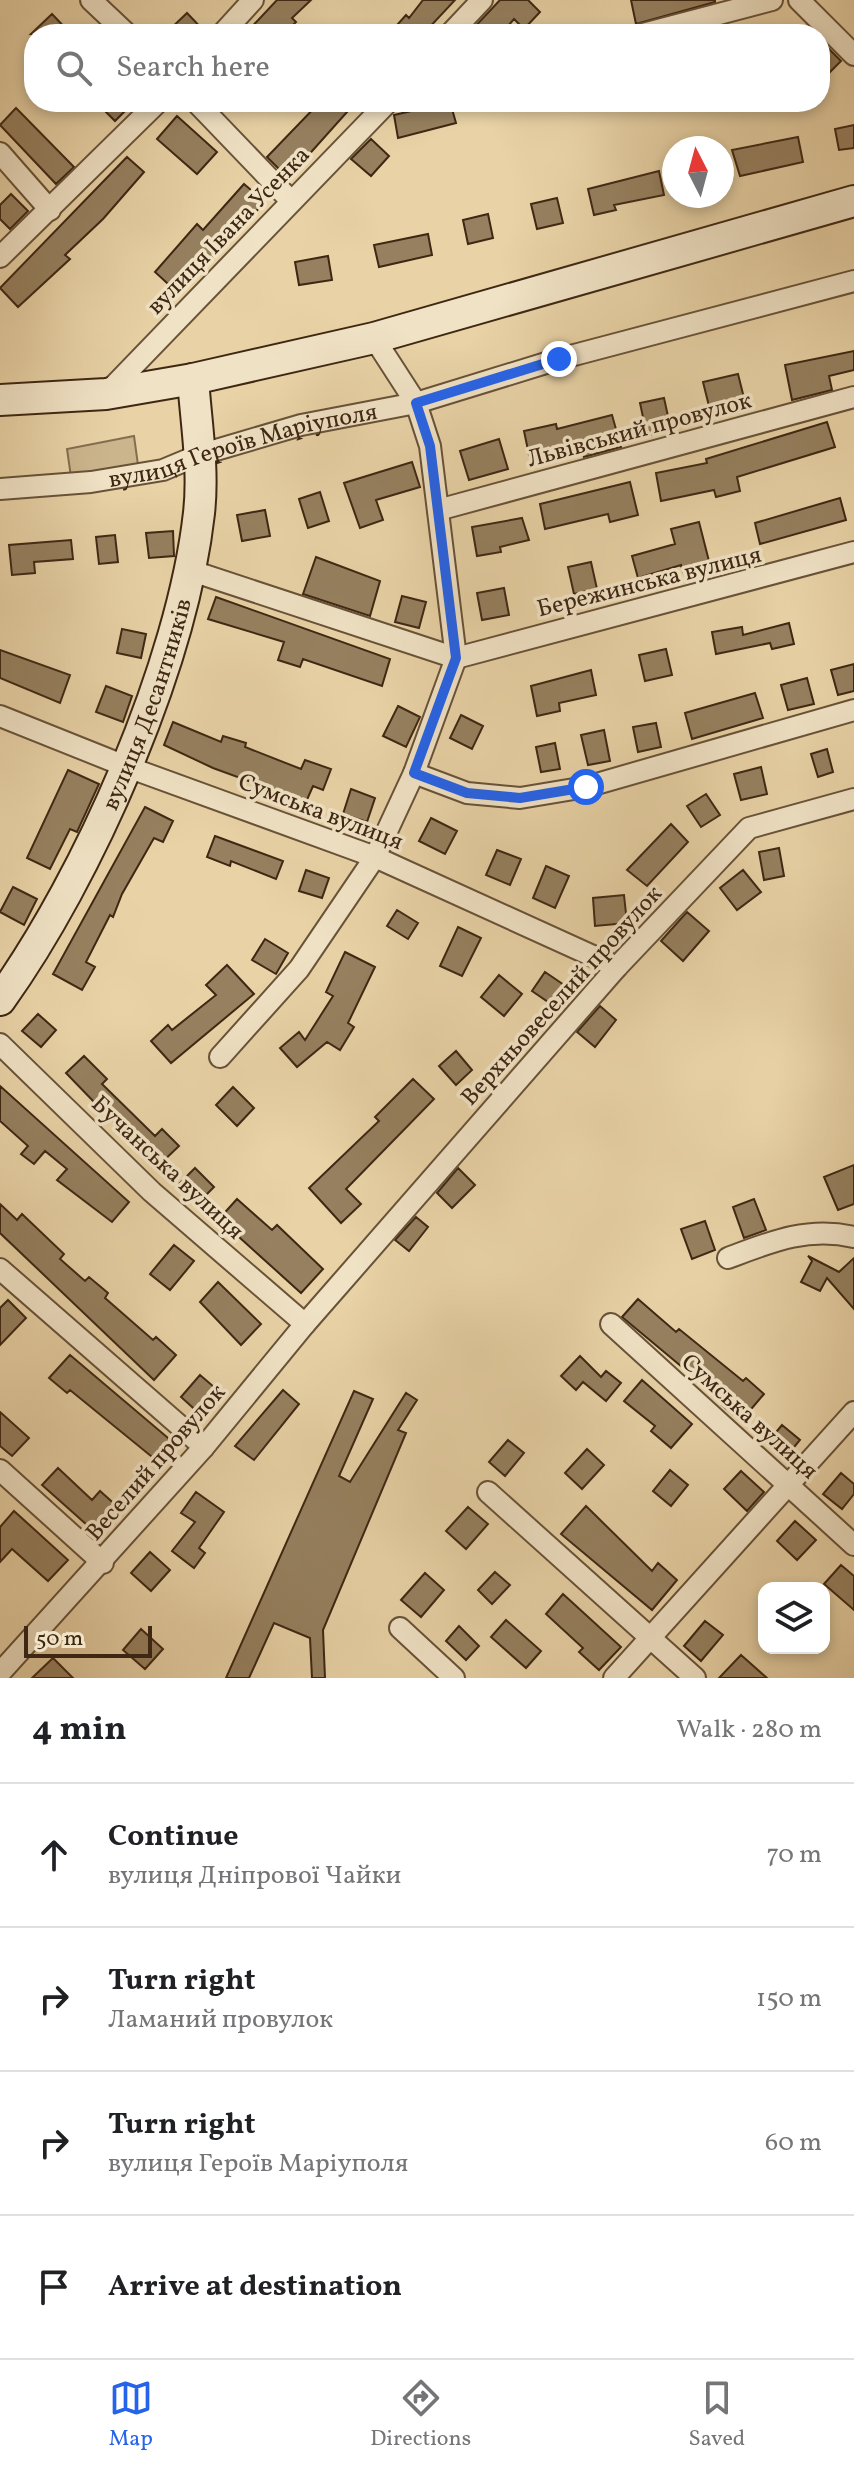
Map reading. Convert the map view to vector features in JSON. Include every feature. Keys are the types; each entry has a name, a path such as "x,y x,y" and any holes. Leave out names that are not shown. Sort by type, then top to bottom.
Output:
{"main road":[{"path":"0,400 106,394 193,379 374,338 854,201"},
{"name":"вулиця Десантників","path":"0,1000 35,951 92,843 162,669 189,570 199,511 199,455 193,379"}],"street":[{"path":"91,0 116,24"},
{"path":"231,24 253,0"},
{"path":"459,24 482,0"},
{"path":"681,24 772,0"},
{"path":"799,0 826,24"},
{"path":"830,27 851,46"},
{"path":"0,257 148,112"},
{"path":"206,112 291,201"},
{"name":"вулиця Івана Усенка","path":"106,394 378,112"},
{"path":"0,153 50,210"},
{"name":"вулиця Героїв Маріуполя","path":"0,489 91,482 163,470 199,455 301,425 416,403 559,359 854,281"},
{"path":"220,1057 299,969 375,857 414,773 456,658 430,446 416,403 374,338"},
{"name":"Львівський провулок","path":"438,510 854,397"},
{"name":"Бережинська вулиця","path":"456,658 854,552"},
{"path":"189,570 456,658"},
{"path":"414,773 467,793 520,798 586,787 854,710"},
{"name":"Сумська вулиця","path":"0,716 125,766 375,857 617,967"},
{"name":"Верхньовеселий провулок","path":"344,1282 617,967 749,828 854,799"},
{"name":"Бучанська вулиця","path":"0,1044 152,1192 305,1324"},
{"path":"728,1258 788,1235 834,1232 854,1237"},
{"path":"0,1269 204,1447"},
{"name":"Веселий провулок","path":"0,1673 103,1563 344,1282"},
{"name":"Сумська вулиця","path":"611,1324 854,1545"},
{"path":"614,1678 854,1412"},
{"path":"0,1470 103,1563"},
{"path":"488,1492 695,1678"},
{"path":"400,1628 454,1678"}],"shaded area":[{"path":"134,436 138,465 71,477 67,449"}],"building":[{"path":"277,0 311,0 292,18 296,22 294,24 254,24"},
{"path":"423,0 455,0 432,24 398,24 406,15 409,18"},
{"path":"500,0 528,0 540,12 529,24 519,24 514,19 510,24 477,24"},
{"path":"631,0 715,0 715,2 636,24"},
{"path":"187,13 197,24 175,24"},
{"path":"52,14 62,24 42,24"},
{"path":"830,50 841,61 830,72"},
{"path":"16,108 74,167 56,184 0,125"},
{"path":"106,112 124,112 115,121"},
{"path":"310,112 347,112 288,178 267,157"},
{"path":"453,112 456,123 398,138 394,115"},
{"path":"177,116 217,152 197,174 157,139"},
{"path":"854,125 854,148 839,150 835,129"},
{"path":"798,137 803,162 740,176 734,150"},
{"path":"371,139 389,156 371,176 351,159"},
{"path":"127,157 144,172 103,219 65,255 70,259 18,307 0,288"},
{"path":"659,171 662,195 614,205 616,210 594,215 588,189"},
{"path":"244,184 265,202 178,293 155,272 197,224 203,230"},
{"path":"11,194 28,211 10,229 0,219 0,205"},
{"path":"557,198 563,223 537,229 531,204"},
{"path":"488,214 493,238 468,244 463,220"},
{"path":"428,234 432,255 379,267 374,245"},
{"path":"328,256 332,280 299,285 295,262"},
{"path":"854,351 854,370 829,376 832,390 792,400 785,365"},
{"path":"738,374 744,398 709,406 703,382"},
{"path":"664,398 671,430 647,436 640,403"},
{"path":"612,415 621,447 584,457 580,444 529,455 524,431 556,424 557,429"},
{"path":"827,422 835,447 737,477 740,491 716,497 714,490 661,501 656,473 707,463 706,459"},
{"path":"499,439 508,469 469,480 460,451"},
{"path":"412,462 420,487 376,500 383,520 360,528 344,483"},
{"path":"630,482 638,515 610,522 608,514 545,529 540,504"},
{"path":"320,492 329,521 308,528 299,499"},
{"path":"840,498 846,520 760,544 755,523"},
{"path":"265,510 270,536 242,541 237,515"},
{"path":"522,518 529,540 500,547 501,552 477,556 472,527"},
{"path":"699,522 710,565 683,572 681,565 638,578 632,556 675,544 671,529"},
{"path":"173,531 174,556 149,558 146,533"},
{"path":"115,535 118,562 99,564 96,537"},
{"path":"71,540 73,559 34,562 35,573 12,575 9,545"},
{"path":"316,557 380,581 370,616 303,594"},
{"path":"591,562 597,589 574,594 568,567"},
{"path":"504,588 509,615 482,620 477,593"},
{"path":"402,596 426,602 419,628 395,622"},
{"path":"216,597 390,659 382,686 303,659 300,667 278,660 284,642 208,619"},
{"path":"789,623 794,644 772,649 770,643 716,654 712,632 742,627 743,635"},
{"path":"122,629 146,634 141,658 117,653"},
{"path":"666,649 672,675 645,681 639,655"},
{"path":"0,650 70,675 60,703 0,678"},
{"path":"854,664 854,691 838,695 831,670"},
{"path":"591,670 596,695 559,703 560,711 537,716 531,686"},
{"path":"807,678 814,704 788,710 781,685"},
{"path":"106,686 132,696 123,722 96,712"},
{"path":"755,693 763,718 692,739 685,713"},
{"path":"398,706 420,717 406,747 383,736"},
{"path":"461,715 483,726 472,749 450,738"},
{"path":"173,722 221,742 223,736 246,743 245,747 301,769 305,760 331,769 323,790 313,786 306,802 213,768 164,745"},
{"path":"656,723 661,747 638,752 633,727"},
{"path":"604,730 610,761 588,765 581,735"},
{"path":"555,743 560,769 541,772 536,747"},
{"path":"827,749 833,772 818,777 811,754"},
{"path":"761,767 767,794 741,800 734,774"},
{"path":"68,770 99,784 77,832 70,829 50,869 27,858"},
{"path":"351,789 375,798 367,822 343,814"},
{"path":"706,794 720,815 701,827 687,806"},
{"path":"145,807 173,821 163,842 154,838 122,894 113,917 110,915 86,962 95,967 82,990 53,974"},
{"path":"431,818 457,831 445,854 419,841"},
{"path":"671,824 688,842 647,886 627,870"},
{"path":"215,836 283,861 276,879 231,861 230,866 207,857"},
{"path":"779,848 784,876 764,880 759,852"},
{"path":"497,850 521,859 510,885 486,875"},
{"path":"546,866 569,876 555,908 533,898"},
{"path":"306,870 329,878 322,898 299,891"},
{"path":"743,870 761,892 737,910 720,888"},
{"path":"13,887 37,899 24,925 0,912"},
{"path":"624,895 627,923 595,926 593,898"},
{"path":"397,910 418,923 408,939 387,926"},
{"path":"687,912 709,931 683,961 661,941"},
{"path":"458,927 481,938 462,976 440,966"},
{"path":"265,939 288,953 276,974 252,960"},
{"path":"345,952 375,967 348,1023 354,1027 340,1050 327,1042 297,1067 280,1048 299,1032 305,1040 333,996 326,992"},
{"path":"227,965 254,994 171,1063 151,1041 168,1025 172,1030 216,995 206,985"},
{"path":"545,972 570,989 557,1008 532,991"},
{"path":"499,975 522,994 504,1016 481,997"},
{"path":"600,1006 616,1020 595,1047 577,1032"},
{"path":"38,1014 56,1030 41,1047 22,1031"},
{"path":"456,1051 472,1070 456,1085 439,1066"},
{"path":"84,1056 107,1079 102,1084 155,1136 162,1129 179,1146 157,1167 66,1073"},
{"path":"413,1079 434,1099 346,1189 361,1204 341,1223 309,1188 379,1121 375,1117"},
{"path":"0,1086 129,1202 112,1222 57,1180 67,1169 45,1151 34,1164 21,1154 28,1146 0,1121"},
{"path":"233,1087 254,1108 237,1126 216,1105"},
{"path":"854,1165 854,1204 838,1210 824,1177"},
{"path":"195,1168 214,1187 198,1203 179,1184"},
{"path":"458,1168 475,1185 452,1208 437,1193"},
{"path":"237,1199 272,1230 277,1225 323,1269 301,1293 219,1219"},
{"path":"754,1199 766,1230 744,1238 733,1207"},
{"path":"0,1204 17,1220 22,1214 64,1254 60,1259 85,1281 89,1277 108,1293 105,1298 153,1340 156,1337 176,1355 154,1380 0,1233"},
{"path":"416,1217 428,1227 409,1251 395,1240"},
{"path":"705,1221 715,1250 692,1259 681,1229"},
{"path":"174,1245 194,1261 170,1290 150,1274"},
{"path":"808,1256 839,1272 854,1258 854,1309 827,1278 820,1291 801,1282 812,1261"},
{"path":"218,1282 261,1324 241,1345 200,1302"},
{"path":"638,1299 676,1332 679,1329 743,1381 746,1378 764,1394 741,1421 722,1405 724,1402 622,1317"},
{"path":"8,1300 26,1318 0,1345 0,1308"},
{"path":"70,1355 174,1443 157,1461 70,1390 67,1393 49,1378"},
{"path":"580,1356 601,1377 606,1371 621,1383 606,1401 583,1382 576,1390 561,1376"},
{"path":"200,1375 221,1393 201,1415 181,1397"},
{"path":"642,1380 692,1424 671,1448 651,1431 655,1426 624,1401"},
{"path":"283,1390 299,1404 254,1460 235,1446"},
{"path":"354,1391 373,1399 339,1476 350,1482 406,1393 417,1400 398,1430 406,1433 323,1630 325,1678 312,1678 310,1638 274,1623 249,1678 226,1678"},
{"path":"0,1412 29,1438 12,1456 0,1446"},
{"path":"782,1425 800,1440 785,1458 767,1443"},
{"path":"508,1440 524,1453 505,1476 489,1462"},
{"path":"587,1449 604,1465 582,1489 565,1473"},
{"path":"58,1468 92,1500 100,1491 119,1508 96,1533 42,1485"},
{"path":"670,1470 688,1485 671,1506 653,1491"},
{"path":"741,1471 764,1492 747,1511 724,1489"},
{"path":"841,1473 854,1484 854,1494 842,1509 823,1494"},
{"path":"196,1492 224,1512 199,1548 205,1553 194,1568 172,1551 195,1522 181,1513"},
{"path":"586,1506 652,1571 658,1563 677,1580 652,1610 561,1534"},
{"path":"468,1507 488,1524 466,1549 446,1531"},
{"path":"14,1511 68,1560 48,1581 12,1549 0,1562 0,1527"},
{"path":"795,1521 816,1540 797,1560 777,1541"},
{"path":"150,1552 170,1570 151,1591 131,1573"},
{"path":"841,1565 854,1576 854,1610 830,1589 830,1582 826,1582"},
{"path":"495,1572 510,1585 492,1604 478,1590"},
{"path":"425,1573 444,1590 421,1617 401,1600"},
{"path":"563,1594 621,1647 599,1670 579,1652 583,1648 546,1614"},
{"path":"506,1620 541,1651 526,1668 491,1637"},
{"path":"705,1621 723,1635 701,1661 684,1646"},
{"path":"459,1626 479,1646 466,1660 446,1641"},
{"path":"141,1629 163,1649 145,1669 123,1650"},
{"path":"741,1655 767,1678 719,1678"},
{"path":"53,1658 73,1678 32,1678"}],"route":[{"path":"559,359 416,403 430,446 456,658 414,773 467,793 520,798 586,787"}]}
